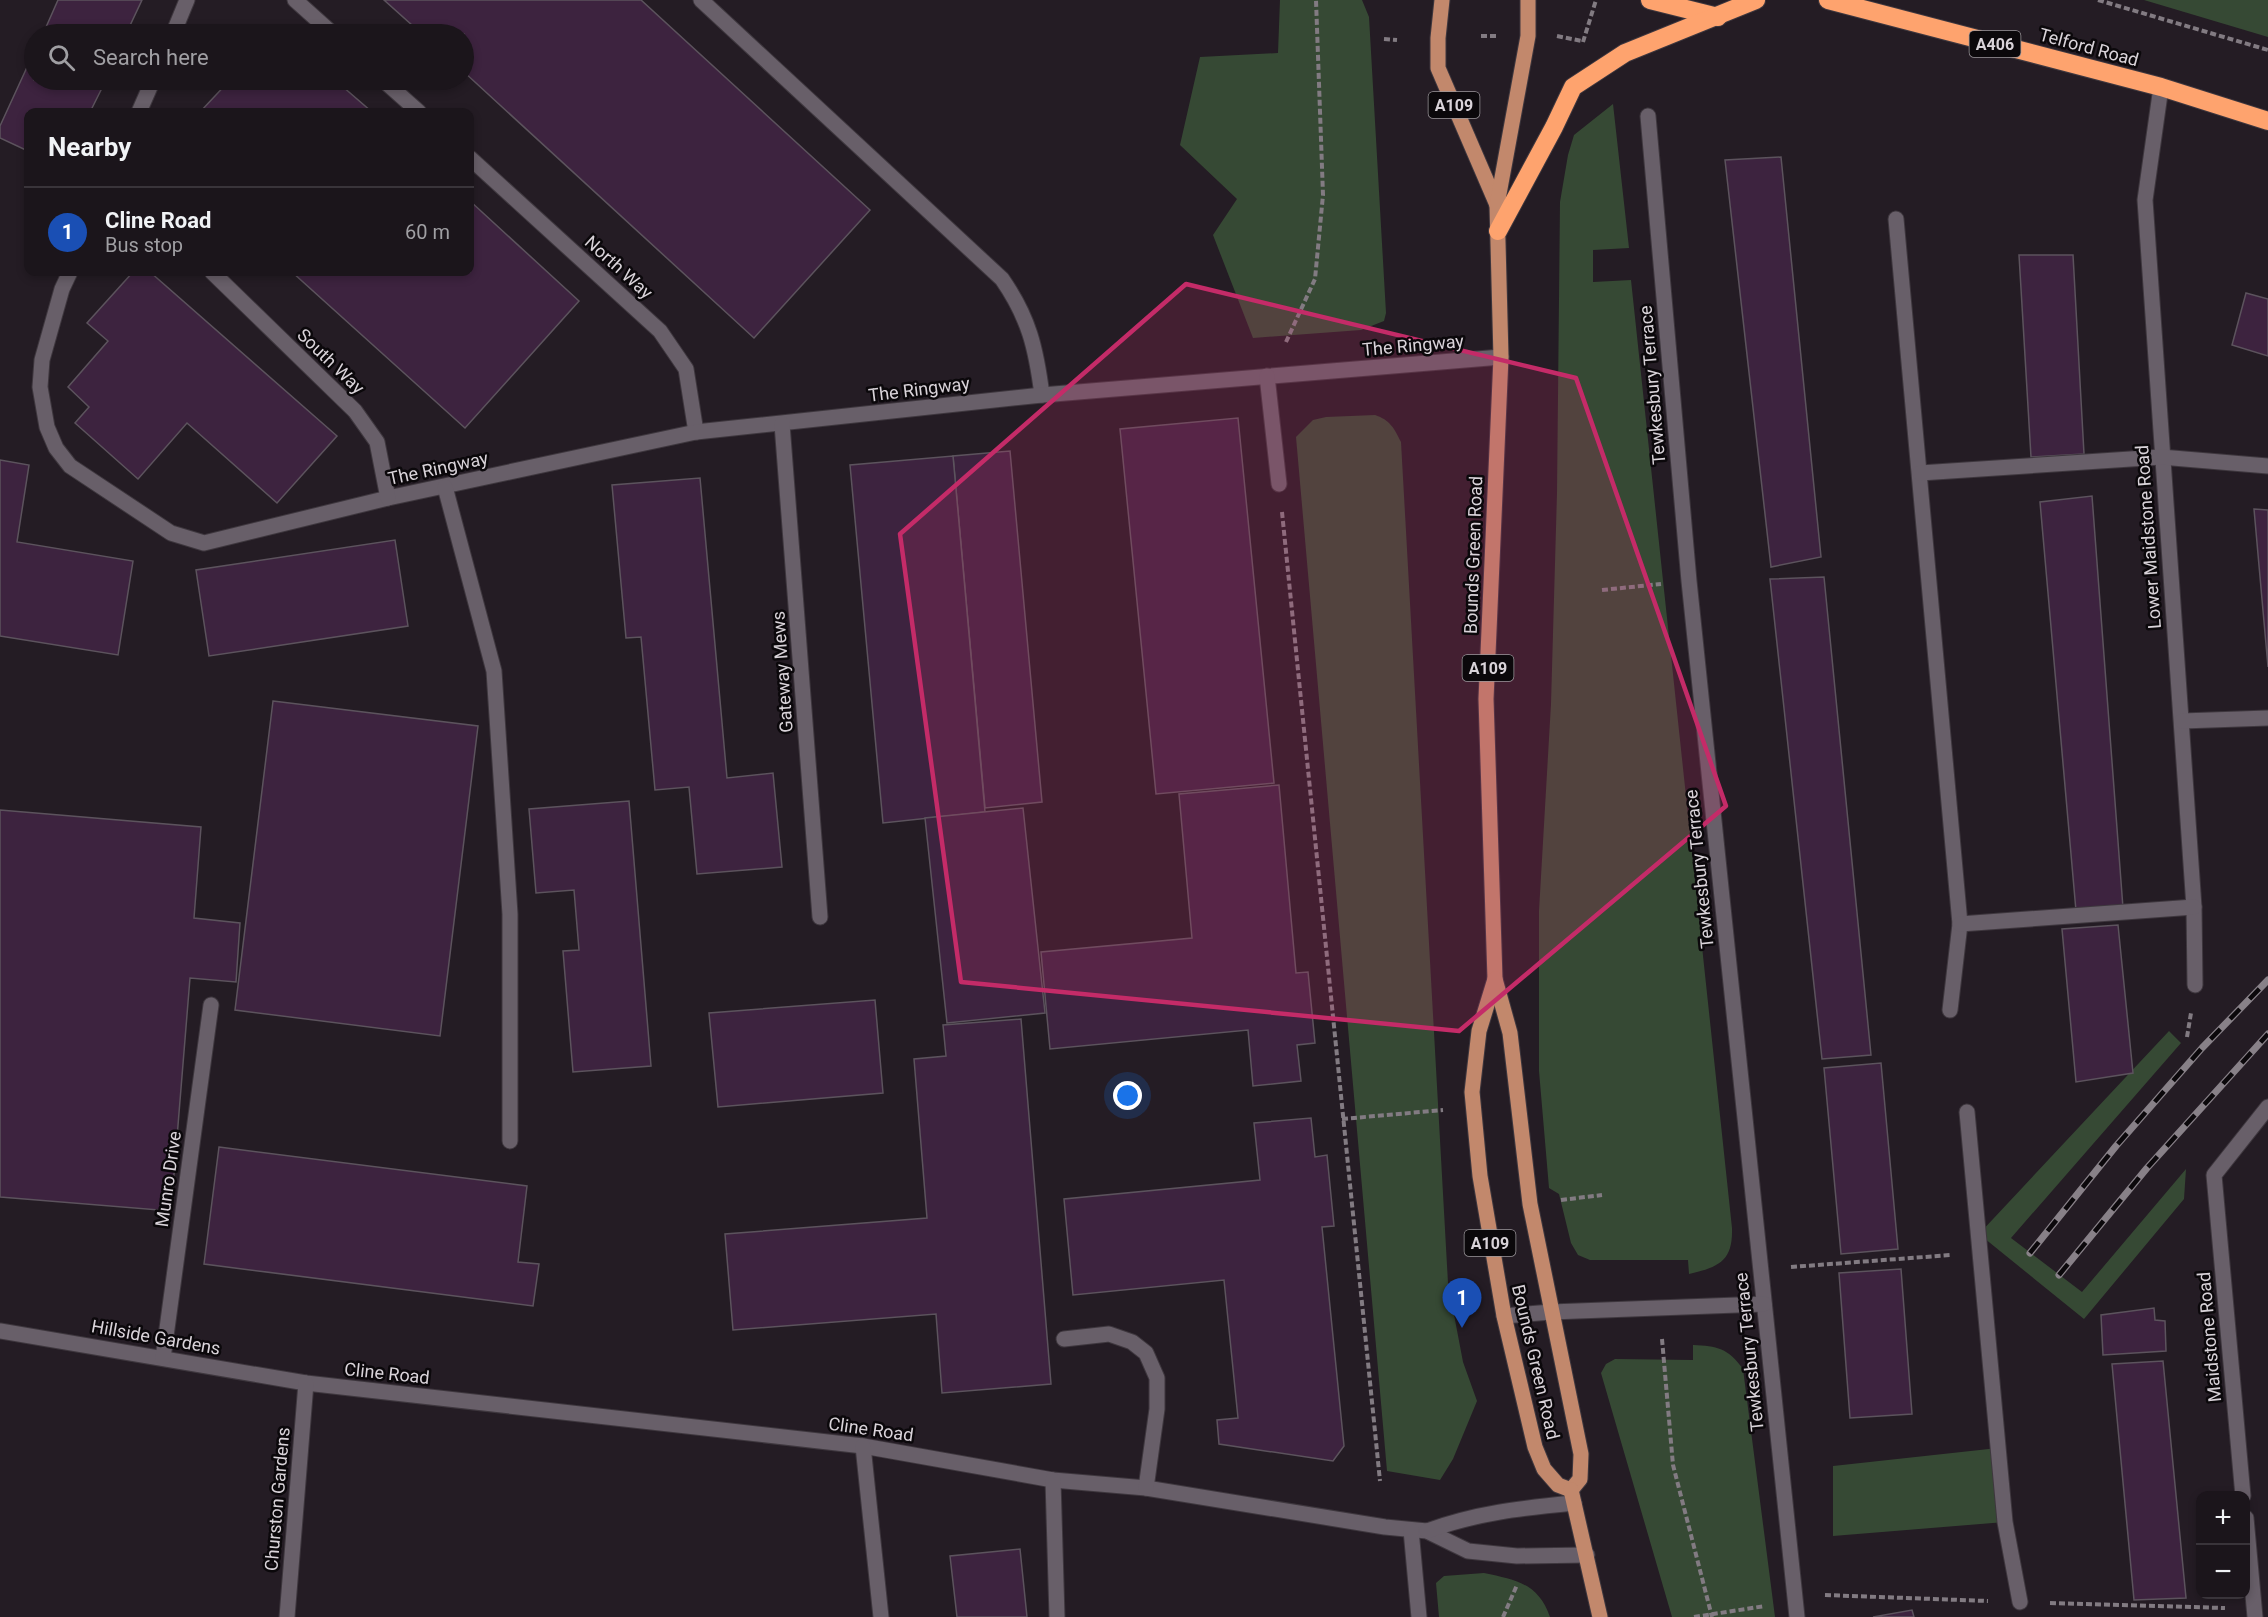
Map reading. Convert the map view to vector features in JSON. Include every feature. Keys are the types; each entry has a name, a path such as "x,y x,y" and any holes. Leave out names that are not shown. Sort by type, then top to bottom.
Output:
{"highway":[{"path":"1650,0 1718,17"},
{"path":"1498,231 1574,87 1625,53 1756,0"},
{"name":"Telford Road","path":"1828,0 2161,87 2268,121"}],"main road":[{"name":"Bounds Green Road","path":"1442,0 1438,68 1497,205"},
{"name":"Bounds Green Road","path":"1495,979 1479,1031 1472,1092 1480,1176 1504,1316 1535,1447 1544,1469 1558,1485 1573,1496 1580,1479 1581,1454 1530,1204 1510,1033 1495,979 1486,699 1501,357 1497,205 1528,36 1528,0"},
{"path":"1573,1496 1600,1617"}],"street":[{"path":"176,24 187,0"},
{"path":"295,0 322,24"},
{"path":"701,0 1002,279 1019,304 1036,354 1042,395"},
{"name":"Lower Maidstone Road","path":"2161,87 2145,200 2161,457 2194,907 2195,985"},
{"path":"141,108 149,90"},
{"path":"394,90 414,108"},
{"name":"Tewkesbury Terrace","path":"1648,116 1689,580 1797,1617"},
{"name":"North Way","path":"474,162 660,331 686,369 696,432"},
{"path":"1896,219 1960,924 1950,1010"},
{"name":"The Ringway","path":"68,276 42,360 40,387 47,427 56,448 70,466 171,533 204,543 388,498 696,432 1042,395 1501,357"},
{"name":"South Way","path":"216,276 355,411 377,442 388,498"},
{"path":"1267,376 1279,484"},
{"name":"Gateway Mews","path":"782,424 820,917"},
{"path":"1920,473 2161,457 2268,466"},
{"path":"445,487 494,671 510,914 510,1141"},
{"path":"2182,721 2268,718"},
{"path":"1960,924 2194,907"},
{"name":"Munro Drive","path":"163,1358 211,1005"},
{"name":"Maidstone Road","path":"2243,1491 2214,1175 2268,1107"},
{"path":"1967,1112 2005,1522 2020,1602"},
{"path":"1504,1316 1551,1312 1764,1304"},
{"name":"Hillside Gardens","path":"0,1331 306,1383"},
{"path":"1065,1339 1109,1334 1132,1342 1146,1353 1157,1378 1157,1409 1146,1488"},
{"name":"Cline Road","path":"306,1383 863,1446 1053,1480 1146,1488 1427,1531 1468,1551 1517,1556 1587,1555"},
{"name":"Churston Gardens","path":"287,1617 306,1383"},
{"path":"863,1446 881,1617"},
{"path":"1053,1480 1057,1617"},
{"name":"Cline Road","path":"1427,1531 1460,1519 1573,1496"},
{"path":"1411,1530 1419,1617"},
{"path":"2248,1545 2255,1617"}],"path":[{"path":"1286,342 1316,279 1323,195 1316,0"},
{"path":"1582,41 1596,0"},
{"path":"2098,0 2268,50"},
{"path":"1481,36 1501,36"},
{"path":"1556,36 1582,41 1588,50"},
{"path":"1384,39 1397,40"},
{"path":"1279,484 1380,1481"},
{"path":"1602,590 1689,580"},
{"path":"1342,1119 1447,1110"},
{"path":"1561,1200 1602,1195"},
{"path":"1760,1270 1979,1253"},
{"path":"1662,1338 1673,1465 1712,1616"},
{"path":"1503,1617 1519,1580"},
{"path":"1694,1617 1712,1616 1795,1600"}],"highlighted area":[{"path":"1186,284 1576,378 1726,806 1459,1031 961,982 900,534"}],"green space":[{"path":"1280,0 1362,0 1369,17 1386,313 1384,321 1361,330 1253,338 1213,235 1237,199 1180,145 1200,57 1278,53"},
{"path":"2144,0 2268,0 2268,37"},
{"path":"1613,104 1629,248 1593,250 1593,282 1631,280 1732,1228 1730,1248 1722,1261 1689,1274 1688,1260 1590,1260 1578,1255 1571,1243 1559,1194 1549,1188 1539,1071 1539,911 1551,704 1557,493 1560,202 1574,135"},
{"path":"1375,415 1391,425 1401,442 1448,1283 1463,1362 1477,1401 1453,1459 1440,1480 1387,1471 1296,437 1313,420 1326,417"},
{"path":"2169,1031 2181,1043 2011,1238 2082,1292 2186,1169 2184,1199 2084,1319 1979,1234"},
{"path":"1693,1345 1709,1346 1727,1352 1743,1369 1775,1617 1672,1617 1601,1373 1606,1364 1615,1359 1693,1360"},
{"path":"1998,1448 2005,1522 1833,1536 1833,1466"},
{"path":"1484,1573 1516,1581 1532,1590 1545,1606 1550,1617 1439,1617 1436,1583 1444,1576"}],"building":[{"path":"58,0 142,0 131,24 47,24"},
{"path":"384,0 641,0 870,210 754,338 474,81 474,24 411,24"},
{"path":"24,74 24,90 101,90 92,108 24,108 24,149 0,138 0,126"},
{"path":"221,90 347,90 367,108 204,108"},
{"path":"1781,157 1821,557 1771,567 1725,160"},
{"path":"474,205 579,301 465,428 296,276 474,276"},
{"path":"2019,255 2073,255 2084,454 2031,457"},
{"path":"129,276 155,276 337,436 277,503 187,423 138,479 75,423 89,407 68,387 108,341 87,323"},
{"path":"2246,293 2268,299 2268,356 2232,345"},
{"path":"1238,418 1274,783 1156,794 1120,429"},
{"path":"1010,451 1042,802 985,808 953,456"},
{"path":"953,456 985,812 883,823 850,465"},
{"path":"0,460 29,465 17,542 133,561 118,655 0,636"},
{"path":"700,478 727,778 773,773 782,867 697,874 689,787 655,790 641,637 626,638 612,485"},
{"path":"2092,496 2123,908 2076,911 2040,502"},
{"path":"2254,509 2268,510 2268,667"},
{"path":"395,540 408,626 209,656 196,570"},
{"path":"1824,577 1871,1055 1822,1059 1770,579"},
{"path":"273,701 478,726 440,1036 235,1010"},
{"path":"1279,785 1296,973 1308,972 1315,1043 1297,1045 1301,1081 1253,1086 1248,1030 1050,1049 1041,952 1192,938 1179,794"},
{"path":"629,801 651,1066 573,1072 563,951 579,950 574,890 536,893 529,809"},
{"path":"1023,808 1045,1013 947,1023 925,818"},
{"path":"0,810 201,827 194,918 240,923 236,982 190,978 171,1211 0,1197"},
{"path":"2118,925 2133,1073 2076,1082 2062,929"},
{"path":"875,1000 883,1093 718,1107 709,1013"},
{"path":"1021,1019 1051,1384 942,1393 936,1314 733,1330 725,1234 927,1218 914,1059 946,1056 943,1025"},
{"path":"1881,1063 1898,1249 1841,1254 1824,1068"},
{"path":"1311,1118 1315,1157 1327,1155 1334,1226 1322,1227 1344,1446 1333,1461 1219,1444 1217,1420 1238,1418 1224,1280 1073,1295 1064,1199 1260,1180 1254,1123"},
{"path":"219,1147 527,1186 518,1262 539,1264 533,1306 204,1264"},
{"path":"1901,1269 1912,1414 1850,1418 1839,1273"},
{"path":"2154,1308 2155,1320 2165,1321 2166,1351 2103,1355 2101,1315"},
{"path":"2163,1361 2186,1598 2134,1600 2112,1364"},
{"path":"1020,1549 1027,1617 957,1617 950,1556"},
{"path":"1912,1610 1914,1617 1873,1617"}],"railway":[{"path":"2030,1253 2116,1146 2202,1048 2268,980"},
{"path":"2059,1275 2147,1168 2268,1034"}],"place":[{"name":"Cline Road","path":"1462,1328"}]}
